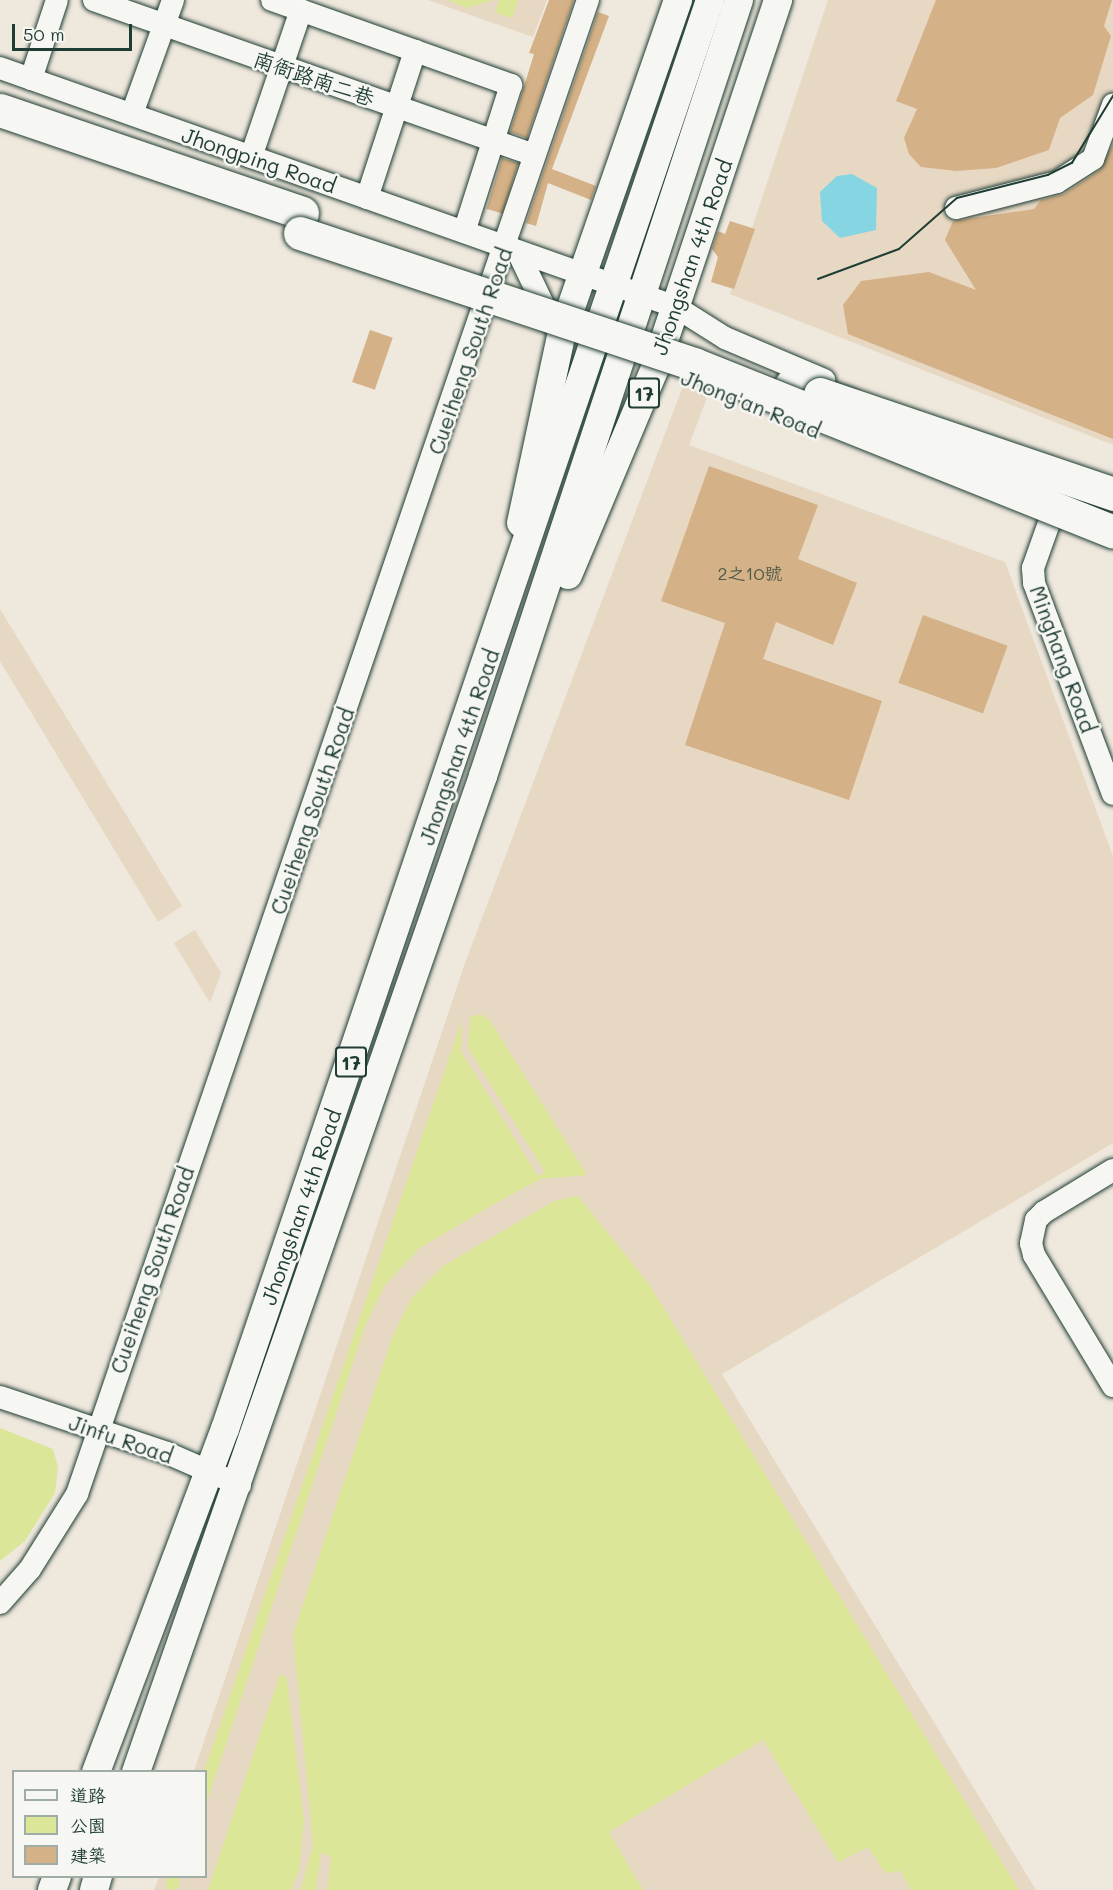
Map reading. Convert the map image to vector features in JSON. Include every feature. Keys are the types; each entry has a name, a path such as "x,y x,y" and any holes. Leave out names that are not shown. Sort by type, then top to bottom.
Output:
{"highway":[{"path":"0,110 301,223 694,364 1113,494"},
{"path":"0,133 301,223"},
{"path":"788,393 1113,508"},
{"path":"788,393 1113,520"},
{"path":"788,393 1113,532"}],"main road":[{"name":"Jhongshan 4th Road","path":"508,605 533,449 561,336 580,273 678,0"},
{"name":"Jhongshan 4th Road","path":"97,1770 208,1472 508,605 710,0"},
{"name":"Jhongshan 4th Road","path":"137,1770 240,1485 483,776 739,0"},
{"name":"Jhongshan 4th Road","path":"483,776 655,368 778,0"}],"street":[{"path":"31,79 57,0"},
{"name":"南衙路南二巷","path":"94,0 535,155"},
{"path":"132,114 173,0"},
{"path":"272,0 511,85 464,232"},
{"name":"Cueiheng South Road","path":"0,1603 30,1569 77,1494 96,1429 512,249 535,155 588,0"},
{"path":"251,157 301,10"},
{"path":"367,198 415,51"},
{"name":"Jhongping Road","path":"0,68 512,249"},
{"path":"956,208 1057,183 1094,159 1113,105"},
{"path":"512,249 676,306 725,338 1113,501"},
{"path":"512,249 561,336"},
{"name":"Jhong'an Road","path":"561,336 655,368 1113,549"},
{"path":"870,398 1113,481"},
{"name":"Jhong'an Road","path":"848,443 931,456 1113,527"},
{"name":"Minghang Road","path":"1048,523 1033,568 1035,583 1113,794"},
{"path":"1113,1170 1044,1212 1036,1220 1031,1243 1034,1256 1113,1386"},
{"name":"Jinfu Road","path":"0,1397 96,1429 240,1485"}],"shaded area":[{"path":"428,0 547,0 533,37"},
{"path":"828,0 1113,0 1113,445 730,294"},
{"path":"683,386 708,395 689,445 1005,562 1113,856 1113,1143 722,1374 1036,1890 154,1890 159,1878 207,1878 207,1770 194,1770 465,963"},
{"path":"0,609 182,906 158,922 0,661"},
{"path":"195,930 221,973 210,1003 174,943"}],"green space":[{"path":"448,0 494,0 466,8"},
{"path":"499,0 518,0 512,18 495,13"},
{"path":"480,1014 489,1019 587,1175 541,1179 503,1199 420,1248 385,1285 365,1327 207,1802 207,1770 204,1770 462,1020 461,1051 538,1176 545,1172 468,1048 470,1017"},
{"path":"578,1196 649,1284 1019,1890 911,1890 900,1871 885,1873 868,1847 838,1862 763,1740 609,1832 643,1890 327,1890 331,1856 321,1853 316,1890 301,1890 313,1844 293,1634 393,1335 411,1299 443,1266 554,1201"},
{"path":"0,1428 53,1449 58,1467 55,1493 25,1541 0,1561"},
{"path":"280,1674 287,1678 304,1821 299,1871 291,1890 208,1890"},
{"path":"168,1878 180,1880 180,1886 176,1890 170,1890 166,1886"}],"water":[{"path":"852,174 877,188 876,230 840,238 822,221 820,192 837,176"}],"building":[{"path":"549,0 574,0 527,138 510,132 534,54 529,53"},
{"path":"936,0 1112,0 1104,26 1111,36 1093,95 1060,118 1049,150 996,168 956,171 921,167 909,154 904,138 917,109 896,101"},
{"path":"598,12 609,16 552,169 596,186 591,200 548,183 536,226 526,223"},
{"path":"1113,144 1113,439 848,334 843,305 861,281 929,272 976,290 945,240 953,221 1034,209 1041,200 1064,194 1100,170"},
{"path":"502,158 518,163 503,214 487,209"},
{"path":"730,221 755,229 734,289 711,282 718,257 712,249 718,231 725,234"},
{"path":"370,330 393,338 375,390 352,382"},
{"path":"709,466 818,505 798,559 857,583 833,645 776,622 763,659 882,701 849,800 685,745 725,623 661,601"},
{"path":"923,615 1008,646 983,713 898,683"}],"tram line":[{"path":"818,279 899,249 957,198 1048,175 1072,163 1113,96"}]}
